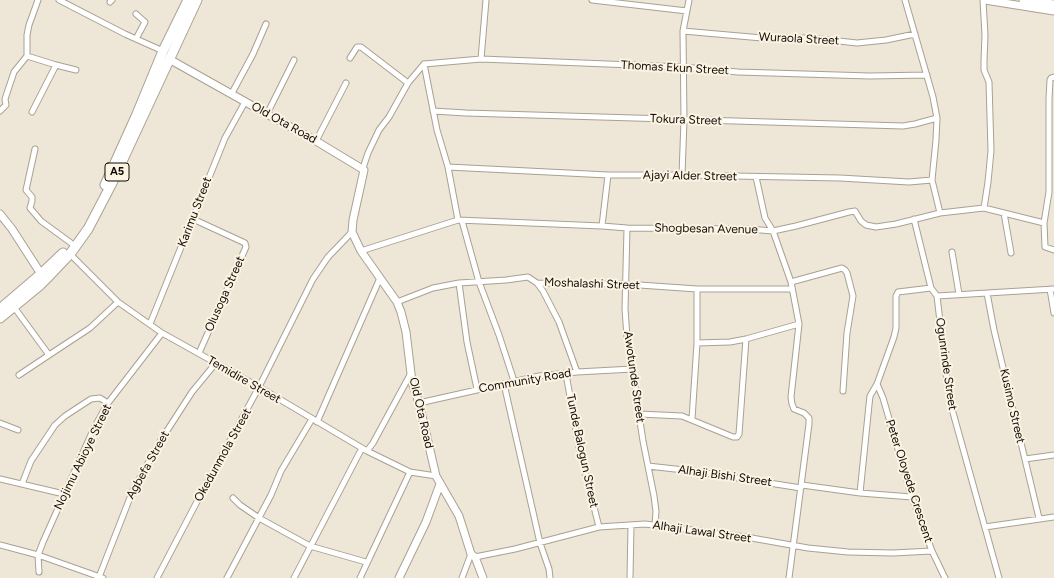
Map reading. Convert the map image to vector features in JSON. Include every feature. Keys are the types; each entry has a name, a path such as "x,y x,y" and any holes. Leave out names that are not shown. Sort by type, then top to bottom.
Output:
{"highway":[{"name":"A5","path":"0,318 39,286 70,254 82,239 98,212 166,55 188,0"},
{"name":"A5","path":"0,309 41,274 71,243 87,220 97,202 166,55 197,0"}],"street":[{"path":"6,105 5,99 14,72 27,56 27,35 38,0"},
{"path":"59,0 166,55"},
{"path":"481,58 486,0"},
{"path":"592,0 687,11"},
{"path":"682,175 684,120 683,31 689,0"},
{"path":"905,0 927,75 937,118 932,180 940,213"},
{"path":"984,208 991,152 989,82 984,70 984,0 1054,11"},
{"path":"1023,0 1054,4"},
{"path":"136,14 145,22 136,39"},
{"path":"232,93 253,54 266,24"},
{"name":"Wuraola Street","path":"683,31 762,38 811,38 857,43 886,40 915,34"},
{"path":"350,58 357,47 361,47 408,83"},
{"name":"Old Ota Road","path":"166,55 245,102 363,168"},
{"path":"27,56 76,70"},
{"name":"Thomas Ekun Street","path":"424,64 481,58 683,67 738,72 870,76 927,75"},
{"path":"267,114 294,60"},
{"path":"352,232 364,172 363,168 368,153 379,130 389,117 408,83 424,64"},
{"path":"424,64 437,130 448,168 460,221 479,282 514,381"},
{"path":"32,112 56,65"},
{"path":"1054,77 1050,80 1051,192 1044,223 1045,247 1054,250"},
{"path":"316,141 346,83"},
{"path":"0,102 6,105"},
{"name":"Karimu Street","path":"150,324 225,138 245,102"},
{"path":"0,111 6,105"},
{"name":"Tokura Street","path":"433,111 903,126 937,118"},
{"path":"35,149 26,190 32,196 30,208 41,221 71,243"},
{"name":"Ajayi Alder Street","path":"448,168 608,175 840,178 909,182 932,180"},
{"path":"602,226 608,175"},
{"path":"756,177 765,218 773,231 791,282 799,324 791,397 794,409 804,413 809,418 789,578"},
{"name":"Shogbesan Avenue","path":"361,251 460,221 626,228 748,229 773,231 855,211 866,225 876,226 896,224 940,213 984,208 1044,223"},
{"path":"1004,213 1011,253"},
{"path":"0,214 12,229 41,274"},
{"name":"Olusoga Street","path":"193,219 245,243 246,247 199,353"},
{"path":"914,219 931,288 937,296 1052,289 1054,313"},
{"name":"Awotunde Street","path":"626,228 625,309 627,337 633,369 642,441 656,511 655,526"},
{"name":"Old Ota Road","path":"352,232 361,251 397,302 404,323 412,382 419,403 436,476 459,516 483,578"},
{"name":"Okedunmola Street","path":"157,578 200,494 259,387 313,278 328,256 352,232"},
{"path":"952,252 959,294"},
{"name":"Temidire Street","path":"70,254 118,302 162,333 199,353 215,364 259,387 364,449 410,472 436,476"},
{"path":"791,282 842,268 847,273 853,296 849,320 842,391"},
{"name":"Moshalashi Street","path":"397,302 433,288 459,283 528,277 537,283 625,284 697,289 792,289"},
{"path":"317,422 380,278"},
{"path":"459,283 467,342 477,389"},
{"path":"537,283 543,291 558,322 577,372"},
{"path":"860,493 870,396 877,384 894,337 896,328 897,293 901,291 931,288"},
{"path":"692,419 697,343 697,289"},
{"name":"Kusimo Street","path":"987,293 994,330 1039,518"},
{"name":"Ogunrinde Street","path":"937,296 945,371 952,409 1000,578"},
{"path":"19,376 90,328 118,302"},
{"path":"14,307 49,355"},
{"path":"697,343 730,342 799,324"},
{"name":"Nojimu Abioye Street","path":"39,572 38,555 91,435 108,403 162,333"},
{"path":"639,414 676,415 692,419 737,437 739,434 746,339"},
{"name":"Agbefa Street","path":"101,577 133,490 160,440 192,392 215,364"},
{"name":"Community Road","path":"419,403 539,376 633,369"},
{"path":"294,578 364,449 373,443 411,372"},
{"name":"Tunde Balogun Street","path":"566,374 579,447 599,527"},
{"path":"504,384 540,543 550,578"},
{"name":"Peter Oloyede Crescent","path":"877,384 912,497 932,551 945,578"},
{"path":"22,484 31,461 55,425 64,416 91,399 100,398 108,403"},
{"path":"227,578 271,495 281,471 312,419"},
{"path":"0,423 18,430"},
{"path":"1025,459 1054,455"},
{"name":"Alhaji Bishi Street","path":"648,466 860,493 912,497"},
{"path":"360,578 366,562 410,472"},
{"path":"0,479 64,494"},
{"path":"399,578 426,522 440,484"},
{"path":"233,498 240,505 259,518 310,546 366,562"},
{"path":"985,527 1054,517"},
{"name":"Alhaji Lawal Street","path":"473,555 515,550 599,527 645,524 746,537 794,546 848,552 886,553 932,551"},
{"path":"630,578 631,525"},
{"path":"0,545 38,555 101,577"},
{"path":"462,578 473,555"}]}
